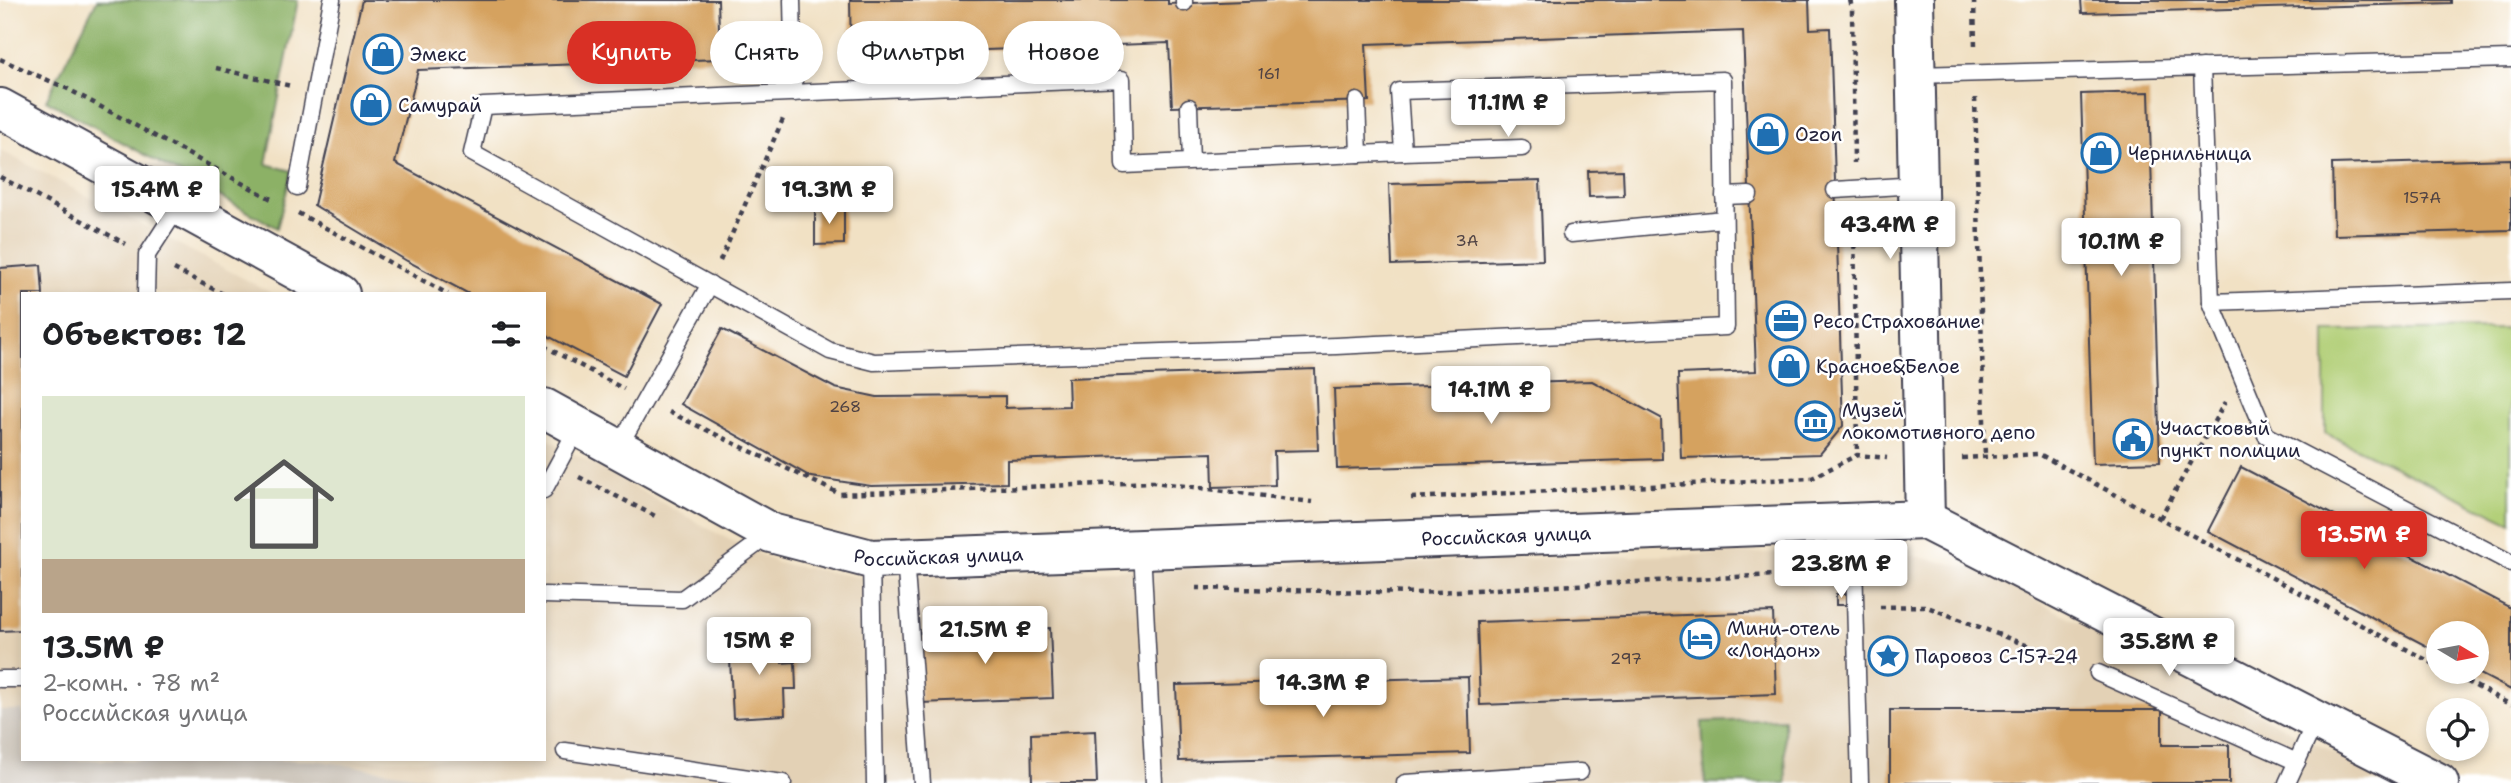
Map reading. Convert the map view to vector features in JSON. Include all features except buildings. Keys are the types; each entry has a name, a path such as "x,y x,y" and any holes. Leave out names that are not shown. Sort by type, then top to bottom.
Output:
{"main road":[{"path":"1914,0 1926,520"},
{"path":"0,108 180,204 336,292"},
{"name":"Российская улица","path":"546,409 771,533 888,558 1926,520 2439,783"}],"lane":[{"path":"297,187 332,0"},
{"path":"792,0 794,93"},
{"path":"1916,75 2511,58"},
{"path":"2202,67 2211,302 2266,435 2511,563"},
{"path":"1402,152 1399,91 1723,80 1726,327 1336,346 874,362 830,351 472,153 483,106 1122,79 1124,165 1522,148"},
{"path":"1357,101 1359,154"},
{"path":"1189,107 1191,161"},
{"path":"1835,190 1918,185"},
{"path":"1724,197 1749,195"},
{"path":"146,292 148,256 180,204"},
{"path":"1571,234 1724,219"},
{"path":"618,449 710,285"},
{"path":"2211,302 2511,291"},
{"path":"546,486 578,427"},
{"path":"1853,522 1860,783"},
{"path":"546,595 682,599 771,533"},
{"path":"1142,549 1154,783"},
{"path":"875,783 888,558"},
{"path":"888,558 922,783"},
{"path":"2098,673 2297,762"},
{"path":"0,679 21,678"},
{"path":"2287,783 2316,720"},
{"path":"565,751 783,783"},
{"path":"1405,783 1580,772"}],"path":[{"path":"1850,0 1857,455"},
{"path":"1974,0 1985,457"},
{"path":"0,60 68,89 276,202"},
{"path":"216,68 315,92"},
{"path":"710,285 794,93"},
{"path":"0,177 219,292"},
{"path":"289,208 444,292"},
{"path":"546,347 645,400 839,494 1153,482 1316,503"},
{"path":"2160,518 2241,374"},
{"path":"1399,499 1812,478 1857,455 1924,461 2039,454 2426,660"},
{"path":"557,466 662,519"},
{"path":"1143,586 1417,593 1813,573 1812,478"},
{"path":"1855,607 1925,606 2098,673"},
{"path":"2472,684 2511,705"}],"shaded area":[{"path":"0,150 269,292 21,292 21,710 0,710"},
{"path":"546,438 711,530 777,563 857,577 1877,550 1919,557 1975,569 2392,783 467,783 320,761 546,761"},
{"path":"0,710 21,710 21,761 320,761 467,783 0,783"}],"green space":[{"path":"97,0 298,0 266,164 292,171 277,228 46,100"},
{"path":"2511,328 2511,523 2325,433 2325,330"},
{"path":"1784,719 1786,783 1705,783 1702,722"}],"place":[{"name":"Эмекс","path":"383,54"},
{"name":"Самурай","path":"371,105"},
{"name":"Ozon","path":"1768,134"},
{"name":"Чернильница","path":"2101,153"},
{"name":"Ресо Страхование","path":"1786,321"},
{"name":"Красное&Белое","path":"1789,366"},
{"name":"Музей локомотивного депо","path":"1815,421"},
{"name":"Участковый пункт полиции","path":"2133,439"},
{"name":"Мини-отель «Лондон»","path":"1700,639"},
{"name":"Паровоз С-157-24","path":"1888,656"}]}
